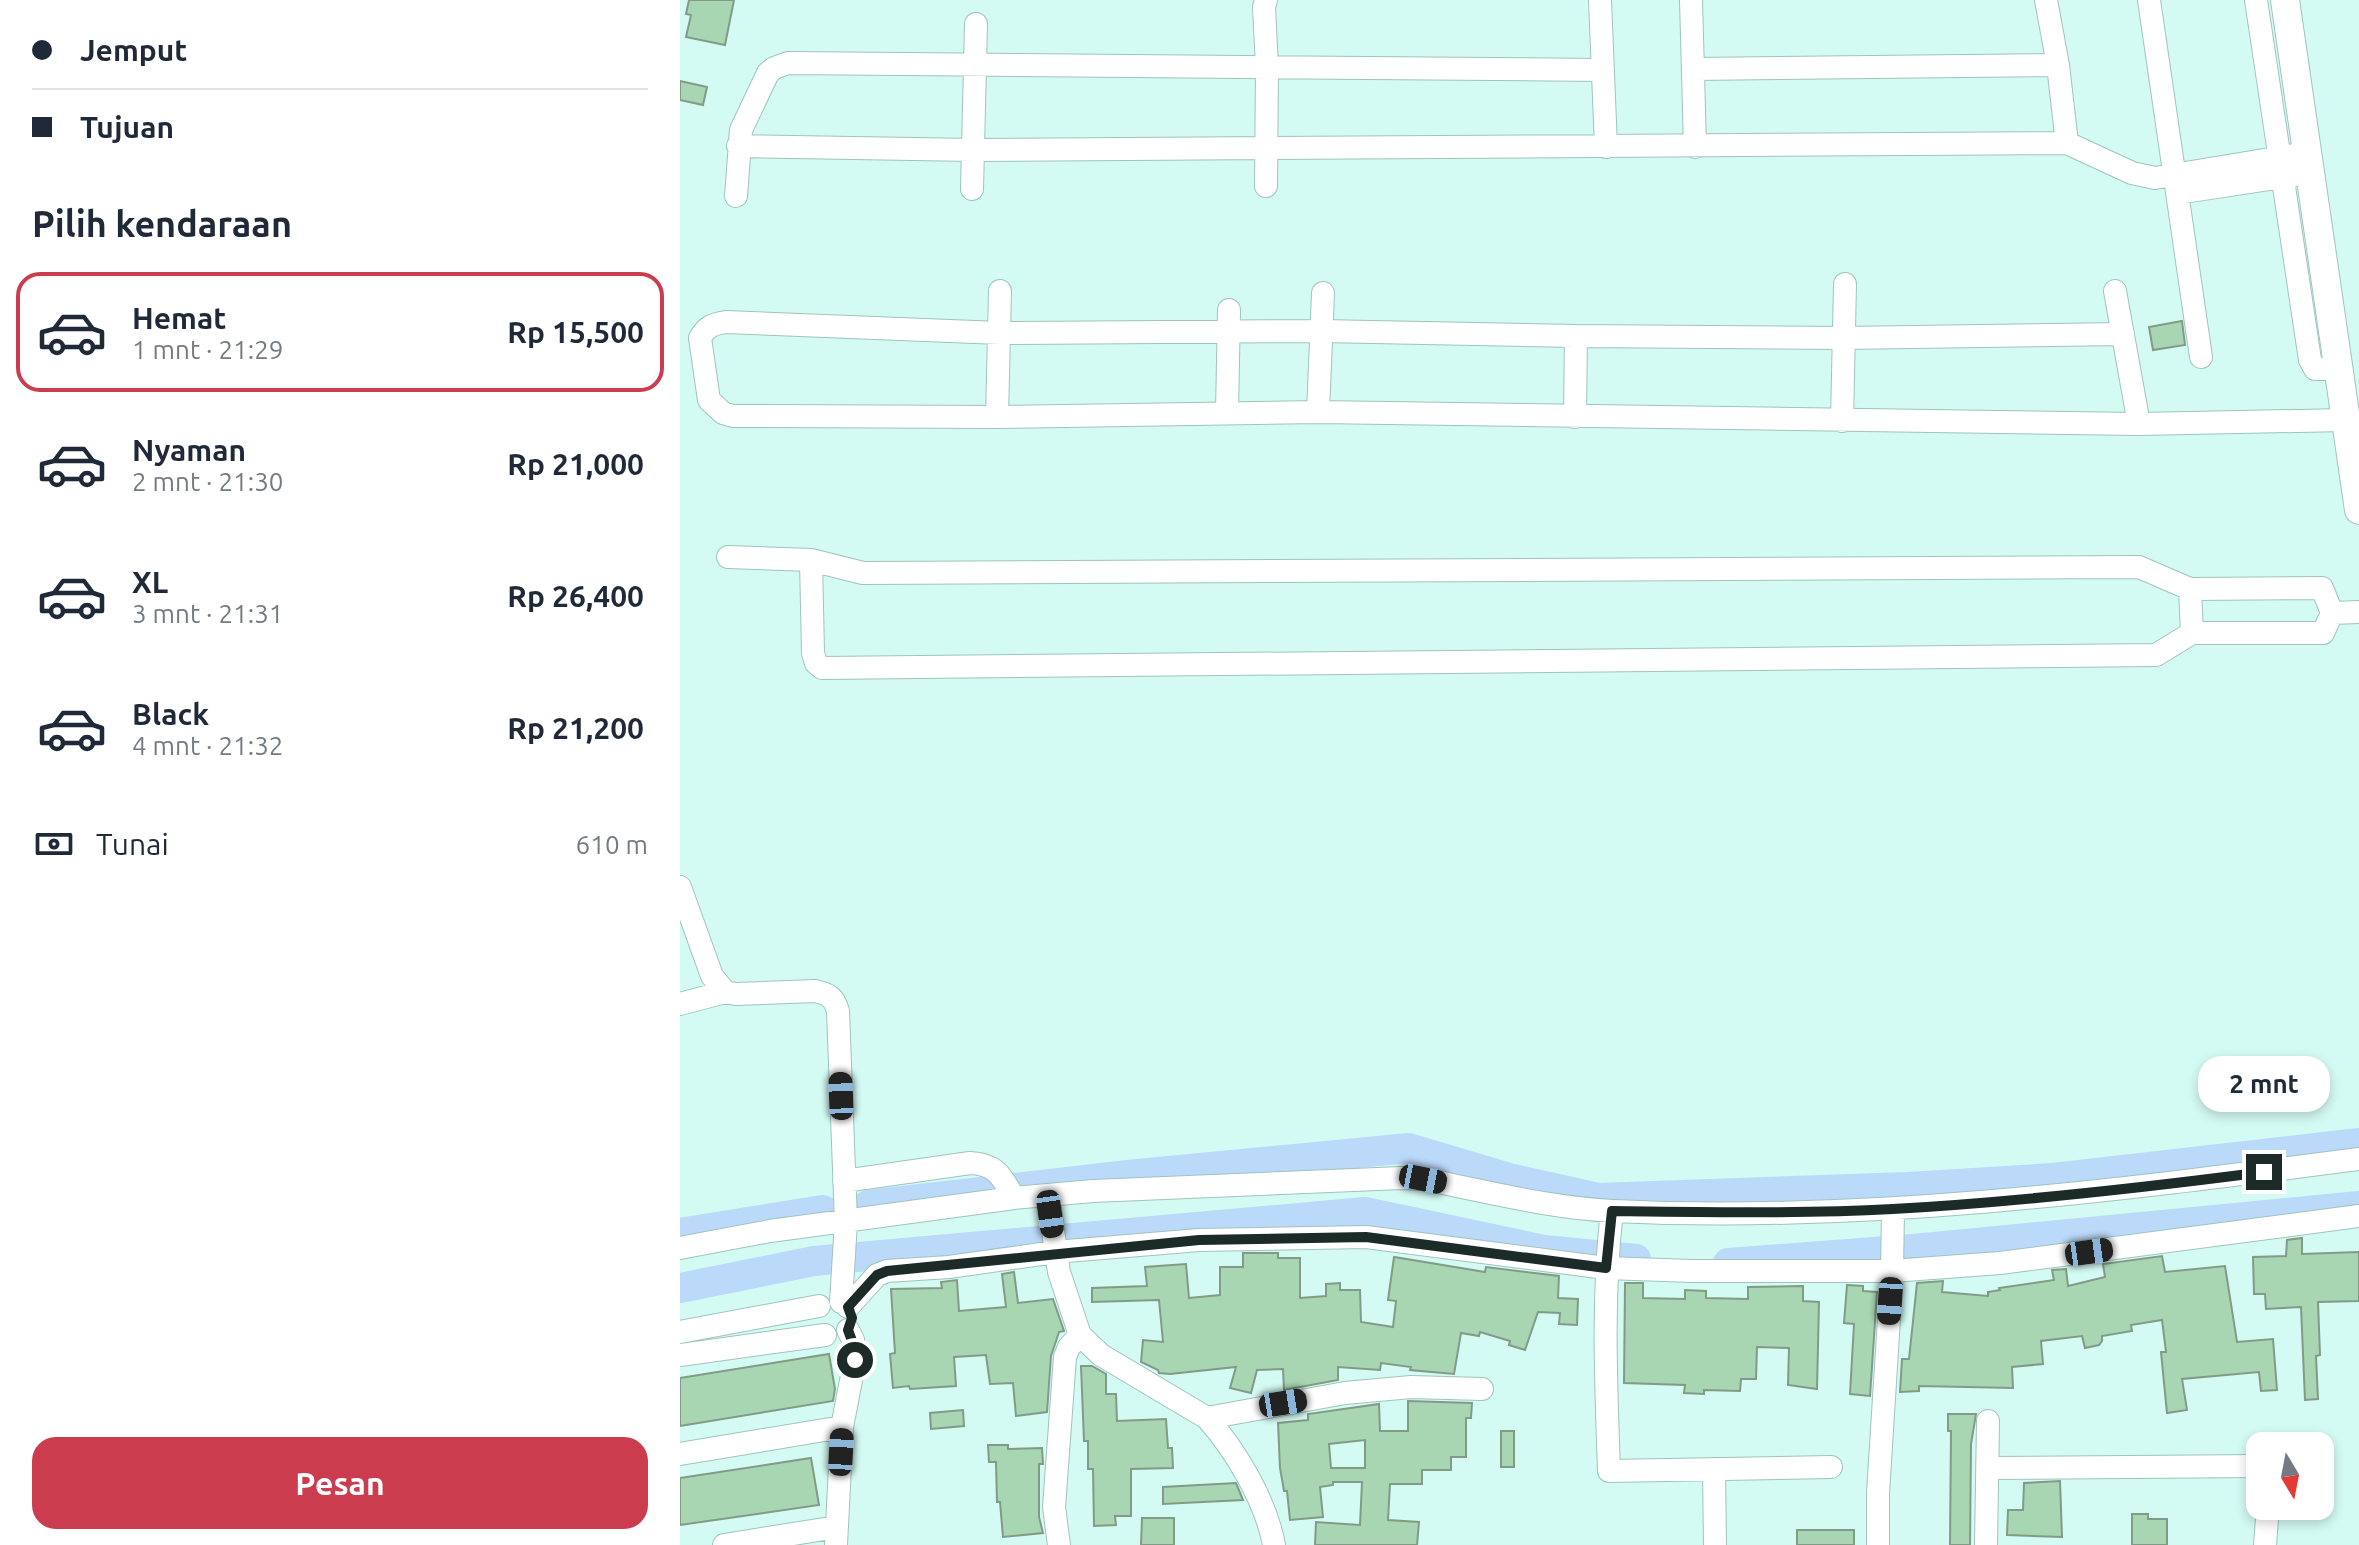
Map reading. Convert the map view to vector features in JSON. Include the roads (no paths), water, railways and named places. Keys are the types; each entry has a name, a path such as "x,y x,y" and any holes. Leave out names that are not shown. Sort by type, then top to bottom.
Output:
{"main road":[{"path":"2285,0 2276,35 2295,165 2355,462 2359,510"}],"street":[{"path":"1266,0 1266,186"},
{"path":"1600,0 1606,147"},
{"path":"1691,0 1695,147"},
{"path":"2046,0 2058,65 2067,143"},
{"path":"2149,0 2201,357"},
{"path":"2256,0 2276,35"},
{"path":"972,189 976,24"},
{"path":"736,196 741,130 768,73 780,65 1603,70"},
{"path":"1694,69 2058,65"},
{"path":"738,146 974,150 2067,143 2144,177 2176,184 2295,165"},
{"path":"1842,421 1845,284"},
{"path":"997,417 1000,291"},
{"path":"2115,291 2139,424"},
{"path":"1318,412 1323,293"},
{"path":"1227,413 1229,310"},
{"path":"2123,334 1843,338 1321,331 1000,333 726,322 713,324 705,329 700,338 709,400 723,413 733,416 997,417 1318,412 2139,424 2345,420"},
{"path":"1575,417 1576,336"},
{"path":"728,557 811,560 863,573 2139,567 2190,589 2322,588 2332,613 2323,633 2192,633 2156,655 822,668 816,663 813,653 811,560"},
{"path":"2190,589 2192,633"},
{"path":"2332,613 2359,612"},
{"path":"680,887 712,976 725,992"},
{"path":"680,1004 725,992 815,991 828,994 835,1000 838,1011 846,1230 844,1304 852,1318 848,1330 855,1349 855,1360 842,1427 837,1536 724,1545"},
{"path":"680,1248 770,1231 846,1230 1010,1191 1049,1205 1093,1191 1401,1178 1423,1179 1565,1207 1611,1222 1738,1212 1892,1218 2359,1159"},
{"path":"844,1181 970,1163 992,1166 1010,1191"},
{"path":"1049,1205 1064,1291 1080,1335 1101,1355 1207,1418 1260,1498 1274,1545"},
{"path":"844,1304 881,1273 1055,1247 1366,1237 1692,1271 1892,1267 2000,1263 2359,1216"},
{"path":"1878,1545 1892,1218"},
{"path":"1611,1222 1606,1263 1604,1362 1609,1471 1831,1467"},
{"path":"680,1332 819,1306 829,1300 844,1304"},
{"path":"819,1306 815,1322 825,1335"},
{"path":"680,1355 825,1335 837,1336 848,1330"},
{"path":"1059,1545 1054,1507 1065,1357 1080,1335"},
{"path":"1207,1418 1251,1408 1391,1388 1482,1389"},
{"path":"1986,1545 1988,1421"},
{"path":"680,1454 842,1427"},
{"path":"1988,1468 2246,1464"},
{"path":"1714,1469 1715,1545"},
{"path":"2265,1545 2267,1520"}],"waterway":[{"path":"868,1205 1128,1175 1409,1148 1513,1179 1598,1198 1908,1187 2053,1178 2359,1143"},
{"path":"1728,1263 1913,1249 2359,1206"},
{"path":"680,1233 823,1210"},
{"path":"680,1288 814,1261 1365,1212 1544,1250 1636,1259"}]}
